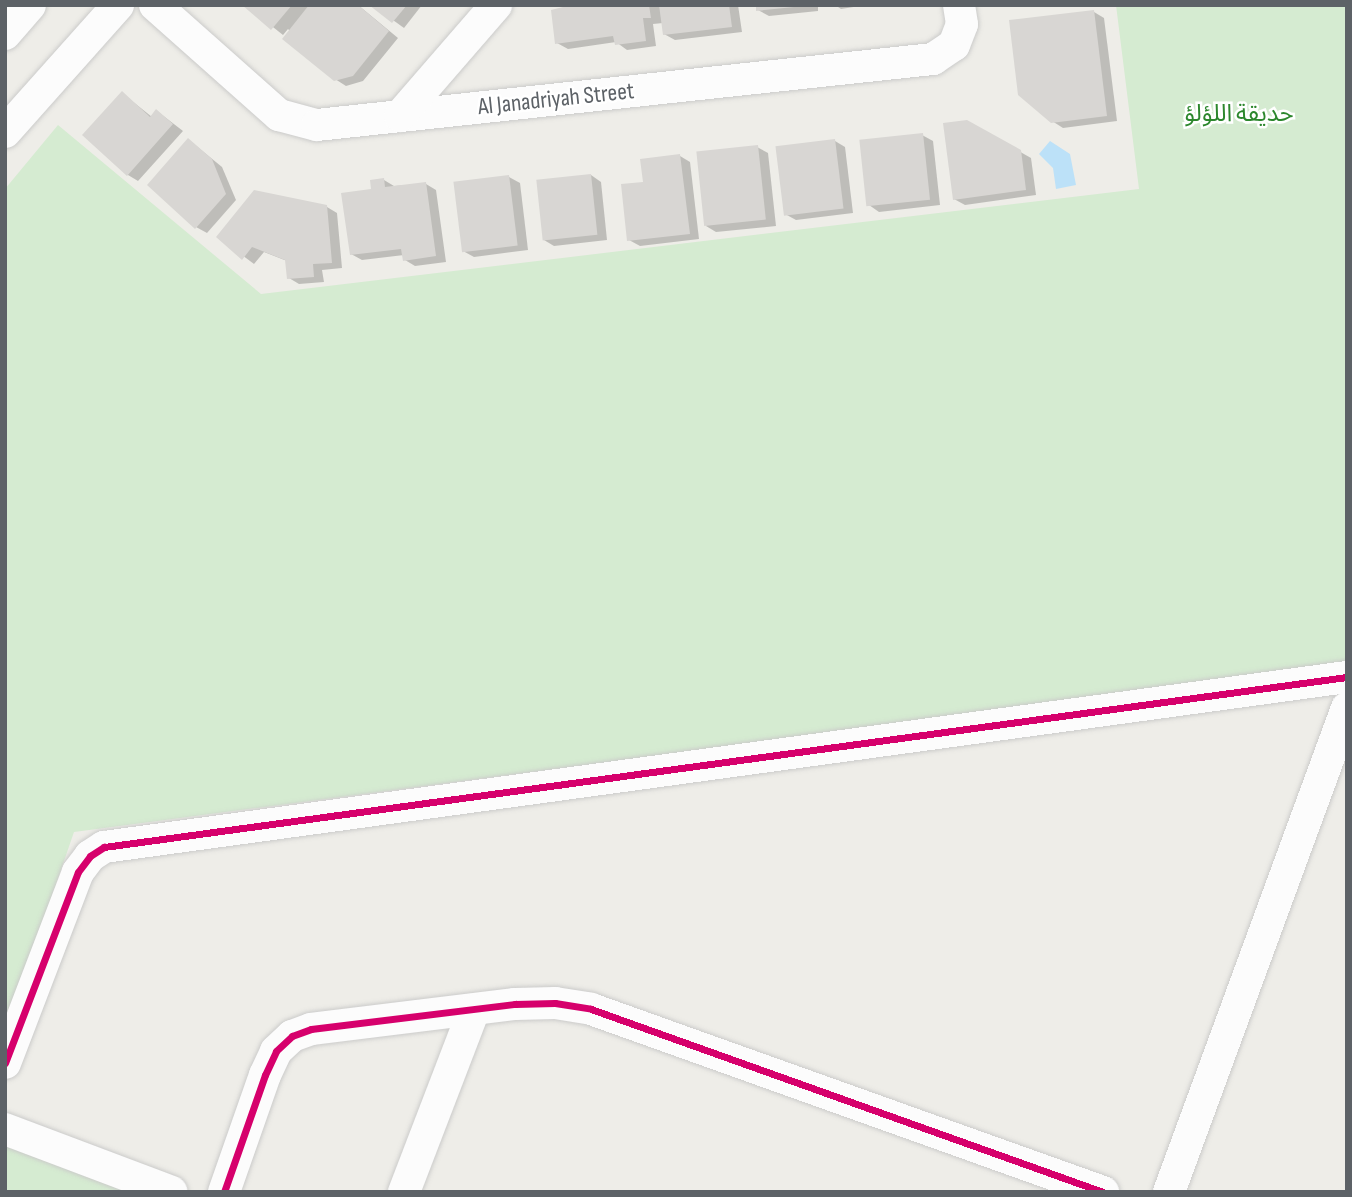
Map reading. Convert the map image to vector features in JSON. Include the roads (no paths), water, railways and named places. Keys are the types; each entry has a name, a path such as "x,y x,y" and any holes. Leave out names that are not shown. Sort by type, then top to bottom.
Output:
{"street":[{"path":"5,34 30,5"},
{"path":"5,132 118,5"},
{"name":"Al Janadriyah Street","path":"155,5 279,115 317,125 933,59 954,46 962,24 959,5"},
{"path":"400,116 496,5"},
{"path":"5,1063 78,872 90,856 104,847 1347,677"},
{"path":"1169,1192 1347,708"},
{"path":"224,1192 265,1074 276,1052 292,1036 311,1029 555,1003 591,1009 1103,1192"},
{"path":"404,1192 474,1010"},
{"path":"5,1129 172,1192"}],"water":[{"path":"1050,141 1070,154 1076,185 1056,189 1053,168 1039,154"}],"park label":[{"name":"حديقة اللؤلؤ","path":"1239,114"}]}
